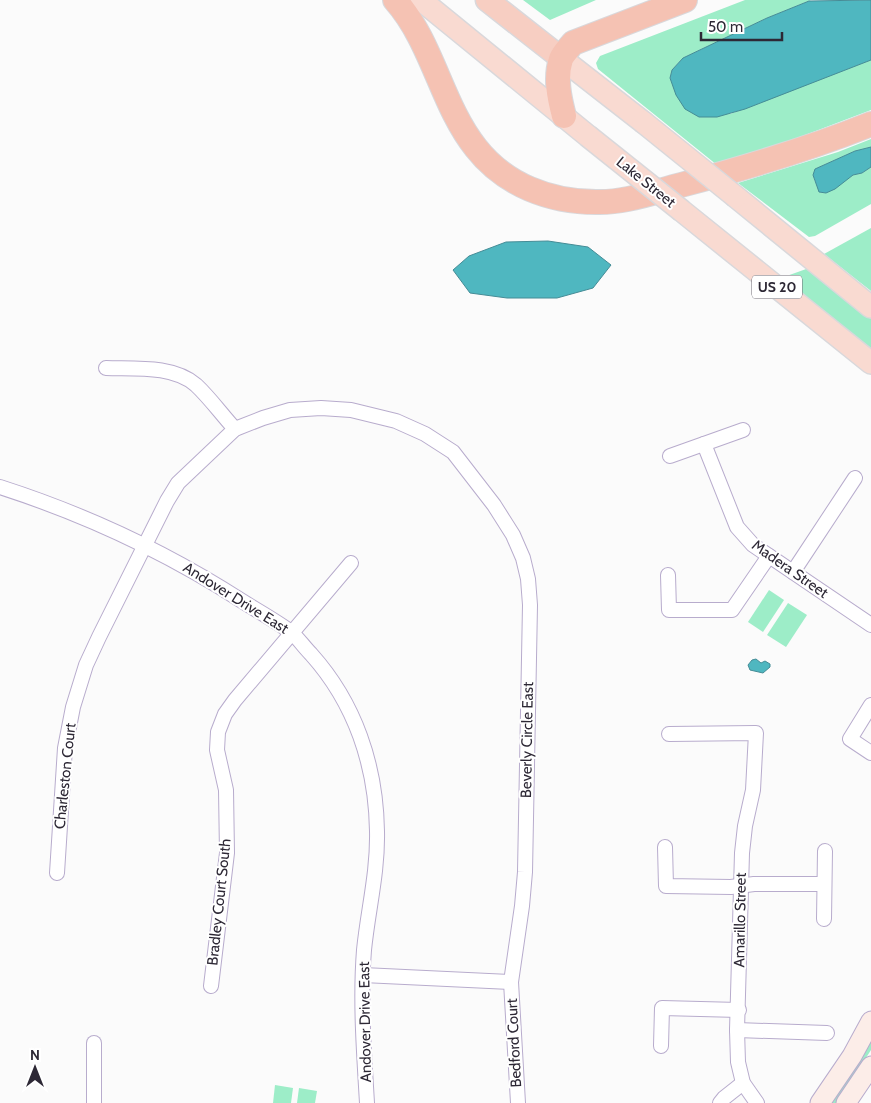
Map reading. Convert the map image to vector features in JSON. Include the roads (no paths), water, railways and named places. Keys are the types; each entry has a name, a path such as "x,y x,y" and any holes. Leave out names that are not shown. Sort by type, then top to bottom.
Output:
{"highway":[{"path":"396,0 417,30 457,121 477,149 498,171 525,188 550,196 597,202 622,200 748,168 832,140 871,124"},
{"name":"US 20","path":"487,0 561,58"},
{"path":"564,116 558,95 558,80 561,58 573,43 685,0"}],"main road":[{"name":"Lake Street","path":"421,0 871,363"},
{"name":"US 20","path":"561,58 871,307"},
{"path":"820,1103 852,1056 871,1021"},
{"path":"846,1103 871,1066"}],"street":[{"path":"106,368 144,369 168,372 182,377 195,384 235,429"},
{"name":"Beverly Circle East","path":"235,429 290,410 320,408 351,410 396,422 425,434 453,452 494,505 519,548 526,570 529,591 525,872 511,982"},
{"name":"Charleston Court","path":"57,873 64,757 73,707 86,665 178,483 235,429"},
{"path":"670,456 743,430"},
{"name":"Madera Street","path":"704,444 737,527 753,545 871,625"},
{"path":"793,572 855,478"},
{"name":"Andover Drive East","path":"0,487 66,510 117,531 212,581 292,633 328,674 343,696 356,721 368,758 376,802 377,846 375,876 364,948 362,975 363,1040 367,1103"},
{"path":"668,575 669,610 732,610 769,556"},
{"name":"Bradley Court South","path":"211,986 227,853 226,790 217,750 218,732 225,714 235,700 351,563"},
{"path":"871,705 850,739 871,753"},
{"name":"Amarillo Street","path":"669,734 756,733 753,790 745,826 742,853 738,1062 743,1083 757,1103"},
{"path":"665,847 666,886 731,887 754,884 824,884"},
{"path":"824,852 824,919"},
{"path":"362,975 511,982"},
{"name":"Bedford Court","path":"511,982 518,1103"},
{"path":"661,1046 662,1008 739,1010"},
{"path":"738,1030 827,1033"},
{"path":"94,1043 94,1103"},
{"path":"720,1103 743,1083"}],"water":[{"path":"871,0 871,60 745,109 717,117 699,117 685,109 676,95 670,78 672,70 683,58 767,18 809,1"},
{"path":"871,147 871,167 862,173 853,175 835,189 826,193 819,192 813,175 815,169 855,151"},
{"path":"548,241 588,247 611,265 593,288 557,298 507,298 470,293 453,270 469,256 506,242"},
{"path":"756,659 761,663 765,661 770,664 770,667 763,673 750,670 748,665 752,660"}]}
